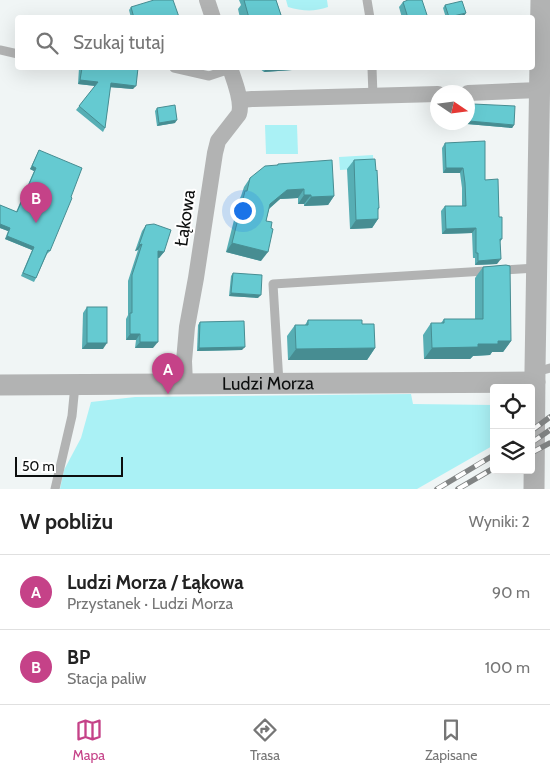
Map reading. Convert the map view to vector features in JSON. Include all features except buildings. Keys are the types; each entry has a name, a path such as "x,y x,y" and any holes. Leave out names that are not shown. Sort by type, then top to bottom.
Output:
{"street":[{"path":"207,0 212,15"},
{"path":"534,489 540,373 536,268 544,123 539,90 541,0"},
{"path":"231,70 240,100 430,94"},
{"path":"475,93 539,90"},
{"name":"Łąkowa","path":"185,383 185,354 188,327 215,154 218,141 239,114 241,108 240,100"},
{"name":"Ludzi Morza","path":"0,385 279,383 540,373"}],"lane":[{"path":"368,0 370,15"},
{"path":"0,50 15,53"},
{"path":"183,70 209,76 225,70"},
{"path":"372,70 373,96"},
{"path":"279,383 273,284 536,268"},
{"path":"55,489 72,416 75,385"}],"shaded area":[{"path":"286,0 327,0 328,7 313,10 298,9 288,7"},
{"path":"265,125 297,125 298,154 266,154"},
{"path":"373,155 374,168 340,170 339,157"},
{"path":"411,394 413,404 490,405 490,447 417,489 60,489 64,470 81,438 91,402 135,397"}],"railway":[{"path":"534,429 550,417"},
{"path":"535,440 550,430"},
{"path":"535,451 550,443"},
{"path":"437,489 490,457"},
{"path":"458,489 490,470"}],"place":[{"name":"BP","path":"36,223"},
{"name":"Ludzi Morza / Łąkowa","path":"168,394"}]}
